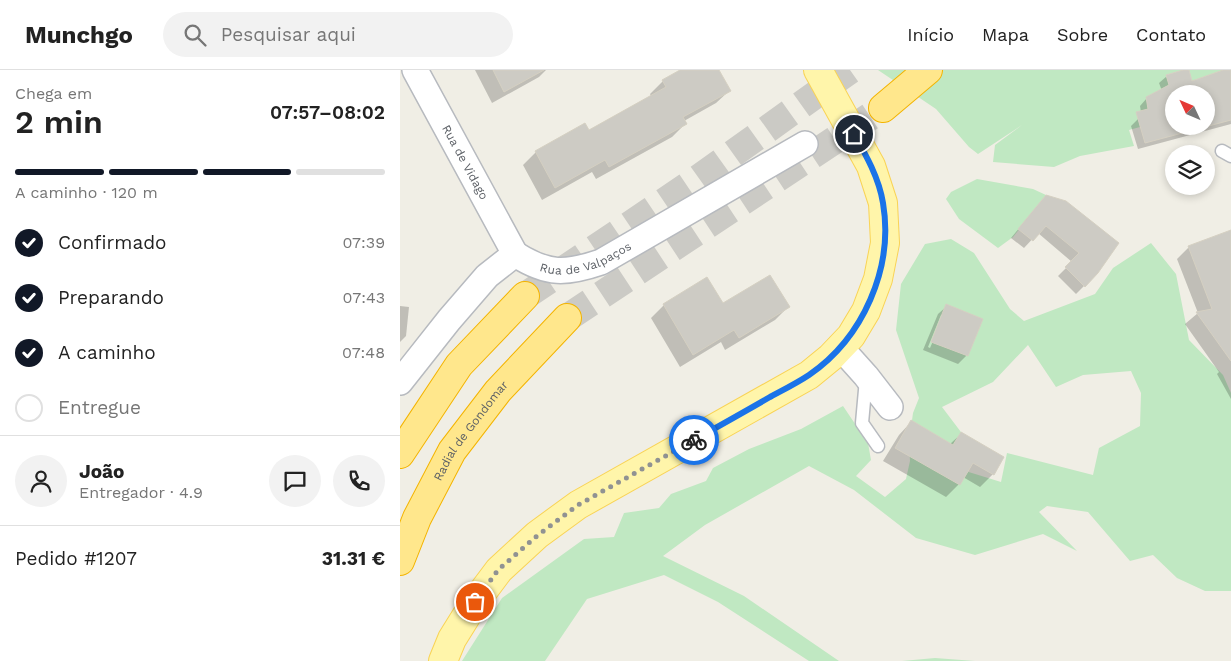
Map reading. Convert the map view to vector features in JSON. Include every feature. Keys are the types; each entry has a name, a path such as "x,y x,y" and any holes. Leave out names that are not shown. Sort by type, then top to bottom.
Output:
{"highway":[{"path":"883,108 928,70"},
{"path":"400,454 459,365 525,296"},
{"name":"Radial de Gondomar","path":"400,561 417,518 452,450 498,391 568,318"}],"main road":[{"path":"443,661 452,639 470,609 498,570 538,535 578,505 809,375 831,357 851,336 866,311 878,279 885,243 883,203 871,166 818,70"}],"street":[{"name":"Rua de Vidago","path":"415,70 515,254"},
{"name":"Rua de Valpaços","path":"515,254 529,263 569,271 601,262 805,144"},
{"path":"400,382 487,276 515,254"},
{"path":"840,347 890,407"}],"lane":[{"path":"866,376 862,423 878,446"}],"green space":[{"path":"878,70 1183,70 1166,75 1169,85 1165,85 1165,91 1150,115 1138,118 1140,127 1129,130 1134,146 1080,156 1054,167 993,162 995,145 1022,125 978,154 969,147 936,109"},
{"path":"1189,70 1223,70 1192,81"},
{"path":"977,179 1033,189 1046,195 1013,237 998,248 959,219 946,199 951,192"},
{"path":"951,239 974,253 1010,309 1024,321 1095,294 1113,268 1151,243 1176,274 1189,340 1223,375 1231,393 1231,591 1205,591 1177,578 1153,555 1130,561 1088,512 1047,506 1039,512 1077,551 1043,534 975,555 916,538 854,490 809,466 705,525 663,556 744,596 839,661 809,661 718,602 664,575 587,599 545,661 462,661 502,598 584,539 614,537 624,513 659,508 671,494 706,481 713,468 749,449 801,429 843,406 868,443 871,460 856,476 885,497 906,479 910,461 909,442 913,413 919,398 896,330 901,284 925,244","holes":["1028,345 1056,387 1083,375 1131,371 1141,393 1140,426 1099,448 1093,475 1007,453 1001,482 959,469 967,440 942,407 993,382"]},
{"path":"935,658 975,661 902,661"}],"building":[{"path":"493,70 544,70 504,92"},
{"path":"680,70 719,70 731,91 683,117 687,124 609,167 605,160 555,188 535,151 585,123 589,130 666,87 662,80"},
{"path":"1183,70 1189,70 1192,81 1223,70 1231,70 1231,120 1215,124 1215,85 1169,85 1166,75"},
{"path":"1165,87 1165,135 1175,135 1145,143 1136,112 1148,109 1146,97"},
{"path":"1046,195 1066,201 1119,243 1098,273 1085,287 1065,267 1079,253 1046,226 1033,241 1018,229"},
{"path":"1231,230 1231,361 1196,312 1212,309 1188,246"},
{"path":"770,275 790,307 739,338 734,330 693,355 663,304 707,277 723,303"},
{"path":"946,304 983,319 968,356 931,342"},
{"path":"911,420 953,445 961,432 1004,457 994,475 973,463 960,485 895,448"}],"tunnel":[{"path":"525,296 692,183 850,70"},
{"path":"567,318 883,108"}],"way so far":[{"path":"475,602 498,570 538,535 578,505 694,440"}],"route":[{"path":"694,440 809,375 831,357 851,336 866,311 878,279 885,243 883,203 871,166 854,134"}]}
